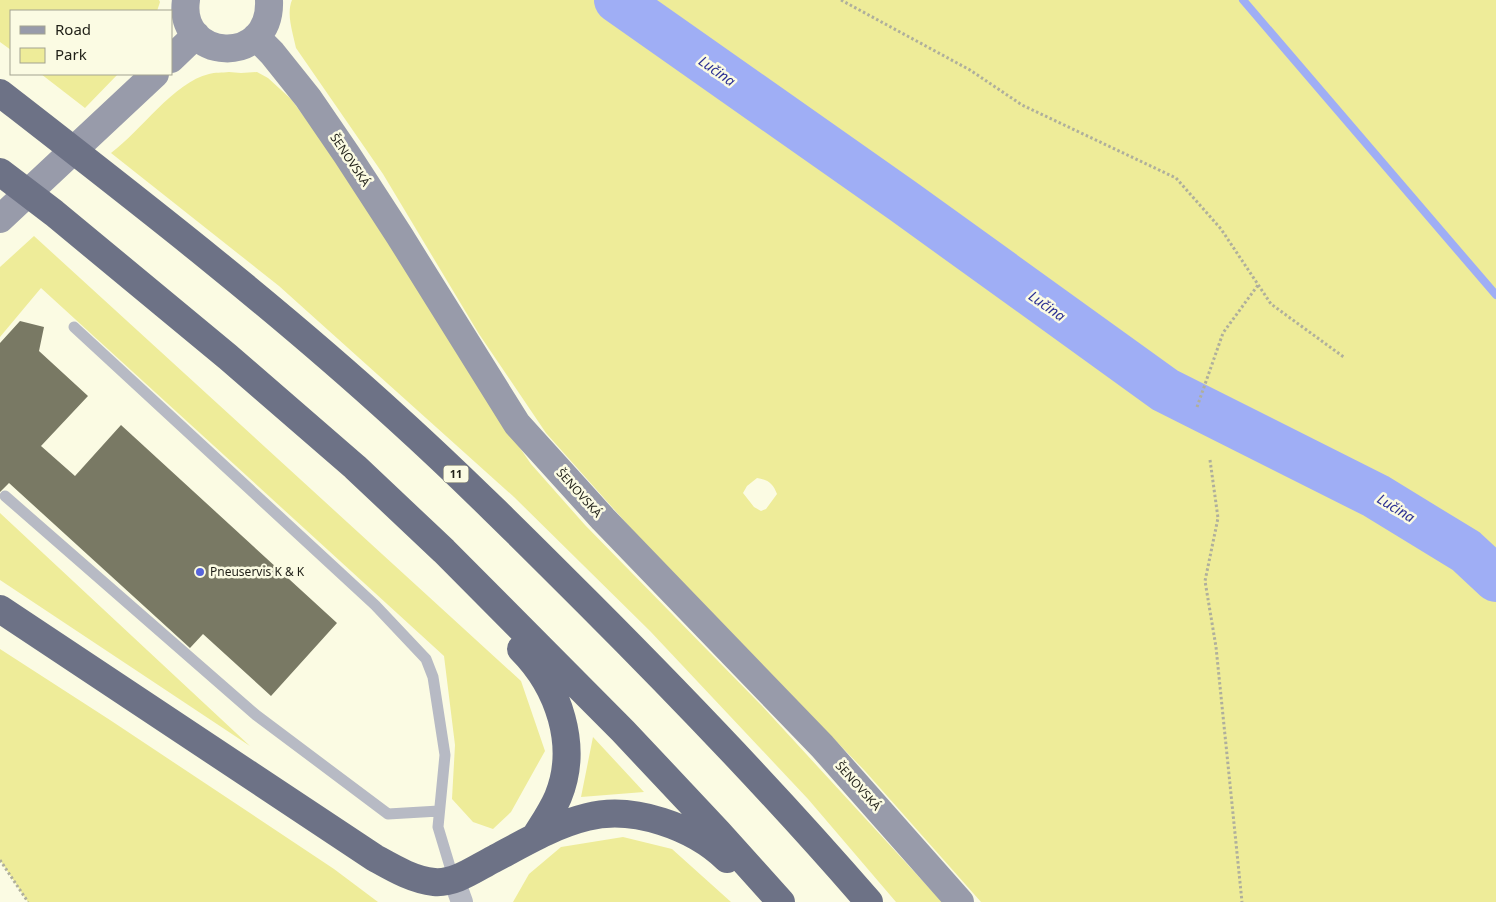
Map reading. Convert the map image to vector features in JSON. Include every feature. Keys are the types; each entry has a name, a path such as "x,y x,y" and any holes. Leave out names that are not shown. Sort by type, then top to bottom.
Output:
{"highway":[{"name":"11","path":"0,93 104,174 268,307 404,424 500,515 670,685 821,846 869,902"},
{"path":"0,172 54,213 228,357 355,467 444,551 623,732 718,832 781,902"},
{"path":"444,551 465,594 528,657 547,683 559,708 563,721 566,747 566,772 552,811 535,837"},
{"path":"0,610 375,858 415,877 458,891 535,837 586,817 604,814 624,814 670,823 704,841 724,856 771,902"}],"main road":[{"path":"186,0 186,17 196,36 210,45 226,49 242,46 256,37 266,24 269,0"},
{"path":"172,58 196,36"},
{"name":"ŠENOVSKÁ","path":"256,37 272,53 308,98 347,155 400,235 518,424 602,519 822,746 960,902"},
{"path":"0,219 151,77"}],"lane":[{"path":"74,327 375,605 426,659 433,677 445,755 438,826 458,891"},
{"path":"5,496 256,714 388,814 439,811"}],"path":[{"path":"841,0 970,70 1022,105 1176,178 1221,229 1270,304 1345,358"},
{"path":"1197,407 1223,333 1258,285"},
{"path":"1210,460 1218,518 1206,581 1216,647 1242,902"},
{"path":"0,860 28,902"}],"green space":[{"path":"0,0 159,0 160,2 157,10 10,10 10,49 0,42"},
{"path":"292,0 1496,0 1496,902 981,902 865,771 636,534 546,433 479,334 383,174 296,48 291,24 290,5","holes":["757,478 768,481 777,494 766,509 761,511 754,507 743,493 747,486"]},
{"path":"257,72 268,78 291,99 340,165 488,402 531,464 585,525 763,707 942,902 896,902 808,799 650,631 514,497 279,286 111,153 183,87 209,74"},
{"path":"42,75 117,75 85,108"},
{"path":"34,236 521,681 545,751 511,812 493,829 473,822 452,799 455,745 444,656 41,288 0,337 0,267"},
{"path":"0,513 250,746 0,580"},
{"path":"0,649 334,869 378,902 28,902 0,860"},
{"path":"593,737 644,792 581,797"},
{"path":"623,837 672,849 731,902 513,902 529,874 561,847"}],"building":[{"path":"20,321 44,327 39,351 88,396 41,446 75,476 121,425 337,623 271,696 203,634 190,648 9,483 0,492 0,343"}],"waterway":[{"name":"Lučina","path":"617,0 903,201 1165,390 1376,496 1466,551 1496,579"},
{"path":"1243,0 1496,295"}],"place":[{"name":"Pneuservis K & K","path":"200,572"}]}
